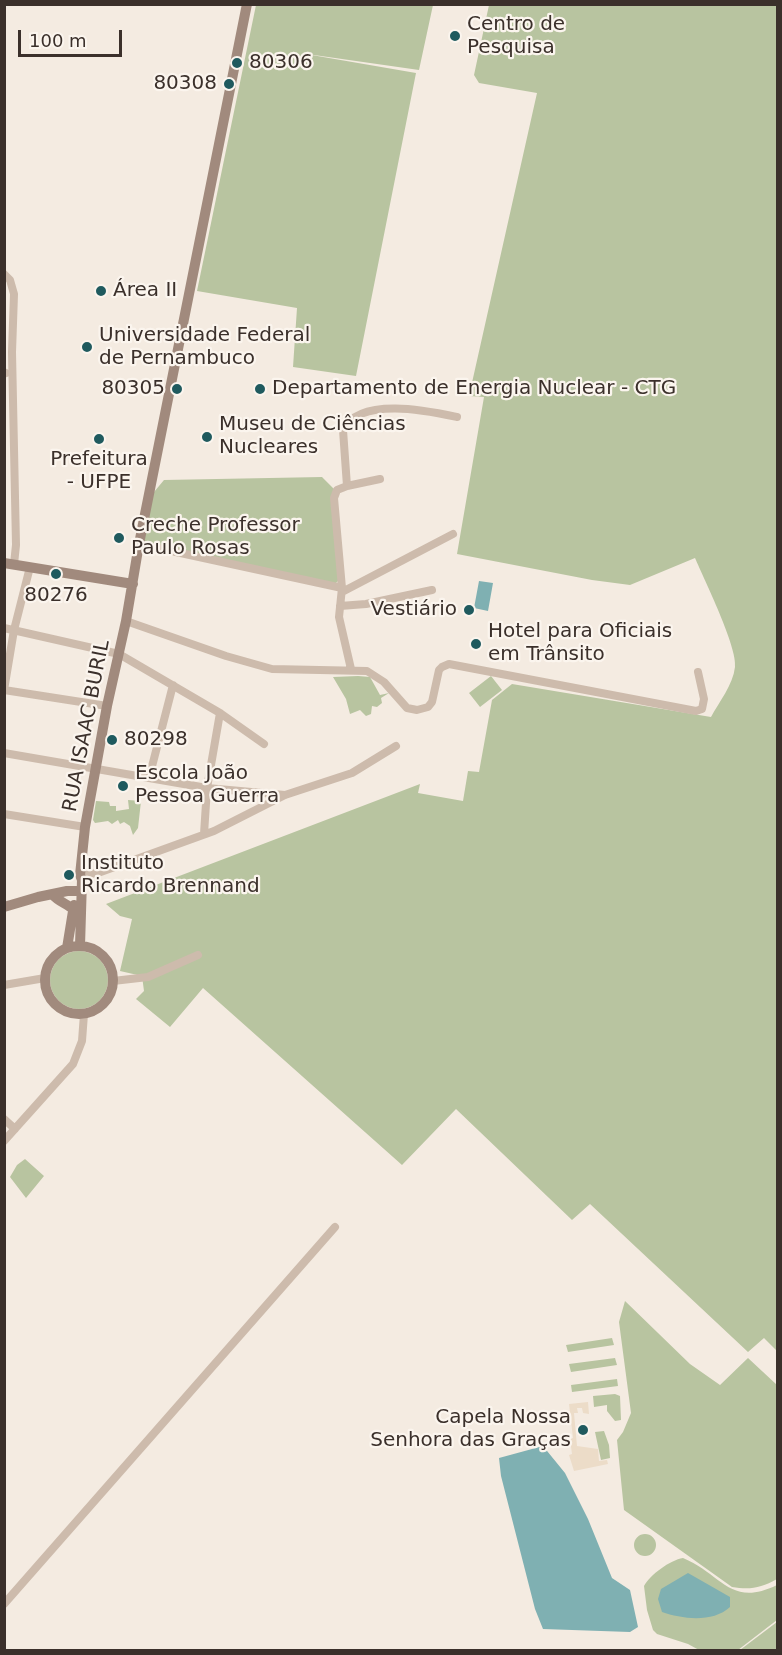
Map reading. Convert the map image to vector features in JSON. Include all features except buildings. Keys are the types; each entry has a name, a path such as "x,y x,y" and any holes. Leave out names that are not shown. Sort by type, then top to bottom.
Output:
{"main road":[{"name":"RUA ISAAC BURIL","path":"67,948 73,909 82,880 80,875 85,827 107,706 126,621 139,544 247,4"},
{"path":"9,564 133,584"},
{"name":"RUA ISAAC BURIL","path":"79,891 80,946"},
{"path":"4,907 38,897 79,891"},
{"path":"53,895 73,909"},
{"path":"80,946 93,949 104,957 110,968 112,981 109,994 102,1005 84,1014 70,1013 58,1007 50,998 45,978 51,960 67,948 80,946"}],"street":[{"path":"4,274 10,280 14,294 12,352 16,545 9,564"},
{"path":"347,486 343,430 352,420 376,411 397,409 420,409 457,417"},
{"path":"351,669 340,630 342,590 334,498 337,490 380,479"},
{"path":"139,544 342,590 453,534"},
{"path":"30,567 14,630 4,690 107,706"},
{"path":"340,606 366,604 432,590"},
{"path":"126,621 272,669 351,669 373,674 384,682 407,708 417,710 428,707 432,702 439,670 449,664 696,711 702,709 704,703 698,672"},
{"path":"4,628 119,654 220,713 264,744"},
{"path":"149,778 173,685"},
{"path":"204,834 207,788 220,713"},
{"path":"80,875 98,873 214,831 285,795 352,774 396,746"},
{"path":"4,753 207,788 285,795"},
{"path":"4,814 85,827"},
{"path":"112,981 148,977 198,955"},
{"path":"4,985 45,978"},
{"path":"4,1141 73,1064 82,1041 84,1014"},
{"path":"4,1119 15,1129"},
{"path":"4,1604 335,1227"}],"green space":[{"path":"256,5 433,5 419,70 300,53 416,73 356,376 293,367 297,308 197,291"},
{"path":"489,5 777,5 777,1351 764,1338 748,1352 590,1204 572,1220 456,1109 402,1165 203,988 170,1027 136,999 144,991 142,976 120,971 132,919 120,916 106,904 420,784 418,793 463,801 468,771 479,772 492,700 512,684 711,717 732,680 735,658 720,613 695,558 630,585 457,554 484,397 469,396 537,93 479,83 474,75"},
{"path":"322,477 336,491 343,576 335,584 139,544 149,498 164,480"},
{"path":"491,676 502,690 480,707 469,693"},
{"path":"333,677 370,677 380,695 389,693 381,698 382,703 377,707 372,706 371,714 366,716 360,710 350,714 346,699"},
{"path":"128,800 141,801 138,828 133,835 130,826 124,822 120,824 118,820 112,824 108,821 95,823 93,820 96,801 109,802 110,806 116,806 116,811 129,809"},
{"path":"73,951 85,951 100,959 108,974 108,986 100,1001 85,1009 73,1009 58,1001 50,986 50,974 58,959"},
{"path":"25,1159 44,1176 26,1198 10,1177 17,1165"},
{"path":"625,1301 690,1364 720,1385 748,1358 777,1385 777,1579 755,1588 732,1587 624,1510 617,1440 631,1413 619,1322"},
{"path":"612,1338 614,1345 568,1352 566,1345"},
{"path":"615,1358 617,1365 571,1372 569,1364"},
{"path":"617,1379 618,1386 572,1392 571,1385"},
{"path":"615,1394 620,1396 621,1420 615,1421 607,1411 607,1405 594,1407 593,1396"},
{"path":"604,1431 609,1445 610,1458 601,1460 595,1432"},
{"path":"645,1534 653,1537 656,1545 653,1553 645,1556 637,1553 634,1545 637,1537"},
{"path":"683,1558 737,1591 748,1593 777,1585 777,1620 738,1650 699,1650 657,1634 653,1630 647,1610 644,1586 661,1569"},
{"path":"777,1622 777,1650 740,1650"}],"shaded area":[{"path":"588,1402 589,1414 583,1413 582,1408 577,1408 578,1413 574,1413 577,1446 598,1449 599,1461 607,1460 608,1464 574,1471 569,1455 572,1454 570,1439 573,1438 569,1404"}],"water":[{"path":"479,581 493,583 488,611 474,608"},
{"path":"543,1446 565,1473 588,1519 612,1578 630,1590 638,1627 630,1632 543,1629 535,1609 501,1476 499,1458"},
{"path":"688,1573 730,1597 730,1607 715,1616 697,1618 662,1612 658,1599 661,1589"}],"place":[{"name":"Centro de Pesquisa","path":"455,36"},
{"name":"80306","path":"237,63"},
{"name":"80308","path":"229,84"},
{"name":"Área II","path":"101,291"},
{"name":"Universidade Federal de Pernambuco","path":"87,347"},
{"name":"80305","path":"177,389"},
{"name":"Departamento de Energia Nuclear - CTG","path":"260,389"},
{"name":"Museu de Ciências Nucleares","path":"207,437"},
{"name":"Prefeitura - UFPE","path":"99,439"},
{"name":"Creche Professor Paulo Rosas","path":"119,538"},
{"name":"80276","path":"56,574"},
{"name":"Vestiário","path":"469,610"},
{"name":"Hotel para Oficiais em Trânsito","path":"476,644"},
{"name":"80298","path":"112,740"},
{"name":"Escola João Pessoa Guerra","path":"123,786"},
{"name":"Instituto Ricardo Brennand","path":"69,875"},
{"name":"Capela Nossa Senhora das Graças","path":"583,1430"}]}
